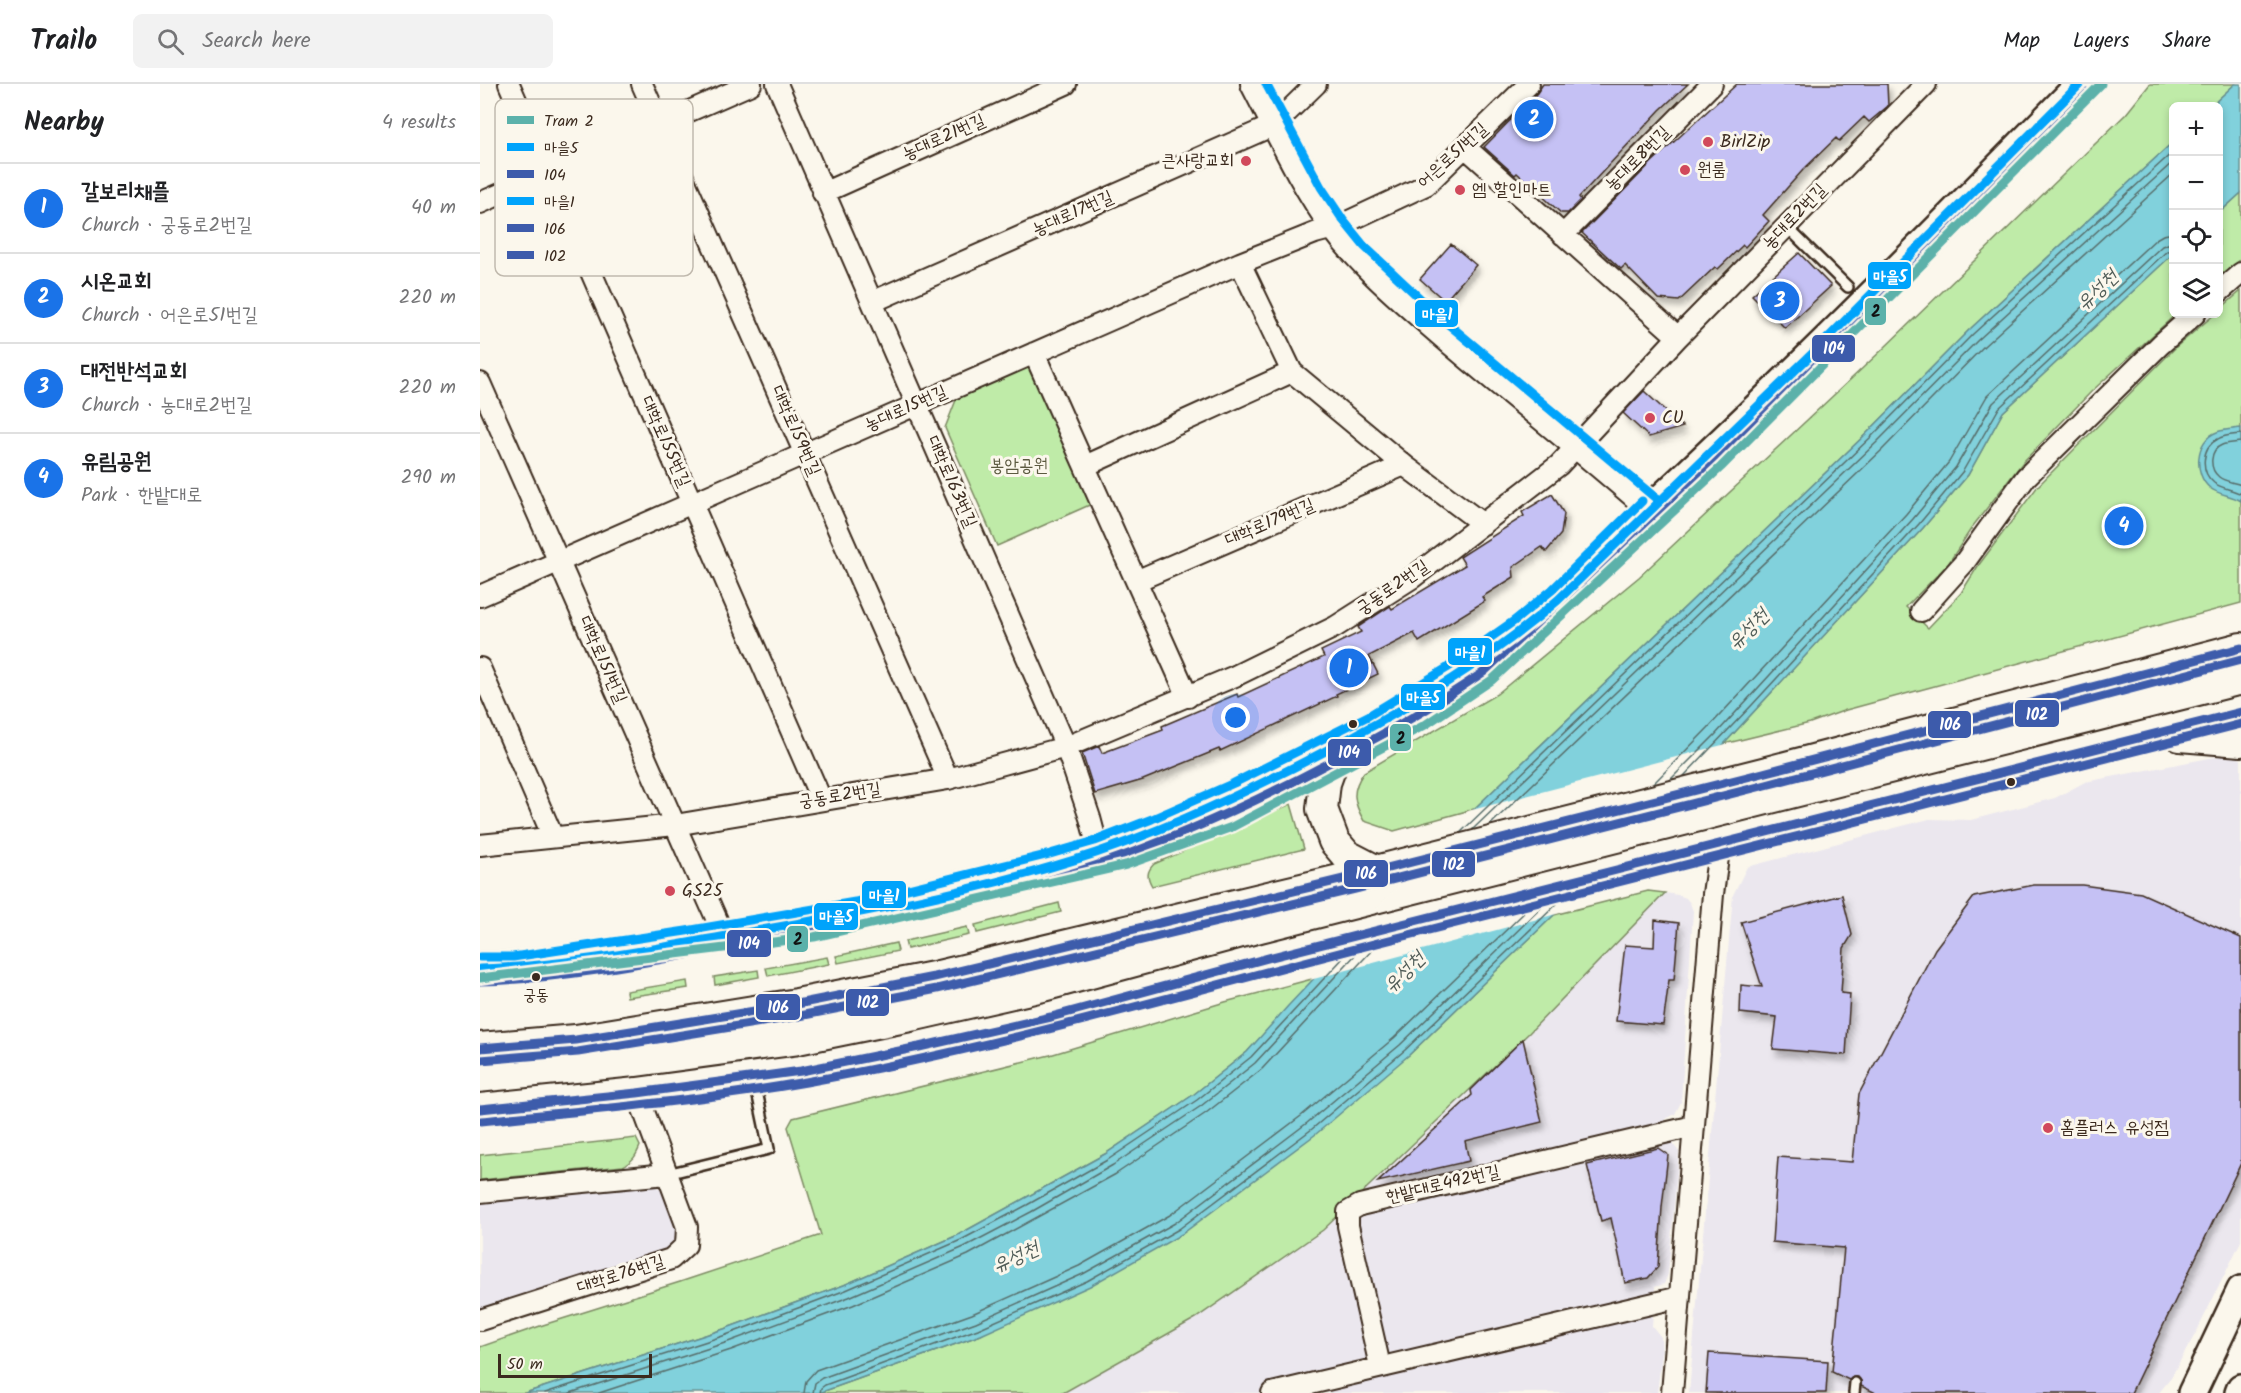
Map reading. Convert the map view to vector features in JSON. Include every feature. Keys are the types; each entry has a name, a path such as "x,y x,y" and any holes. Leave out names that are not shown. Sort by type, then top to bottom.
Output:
{"main road":[{"path":"480,969 514,969 857,914 1003,879 1098,852 1157,830 1239,794 1374,727 1454,678 1521,631 1560,599 1650,509 1862,306 2080,84"},
{"path":"480,1048 576,1040 797,1004 934,977 1763,773 2241,648"},
{"path":"480,1109 637,1094 801,1071 919,1047 1051,1017 1269,958 2241,712"},
{"path":"2159,734 2241,741"},
{"path":"1346,741 1334,758 1325,783 1322,809 1334,841 1364,870"},
{"path":"2192,1393 2241,1290"},
{"path":"2239,1393 2241,1388"}],"street":[{"name":"대학로155번길","path":"509,84 516,99"},
{"name":"대학로159번길","path":"642,84 649,99"},
{"path":"693,109 751,84"},
{"name":"대학로163번길","path":"777,84 1066,747 1090,818 1098,852"},
{"name":"농대로21번길","path":"823,193 1065,84"},
{"path":"1253,84 1305,184 1334,228 1380,279 1466,355 1650,509"},
{"path":"1274,125 1316,84"},
{"name":"어은로51번길","path":"1334,228 1425,185 1529,84"},
{"name":"농대로8번길","path":"1563,235 1712,84"},
{"name":"농대로2번길","path":"1576,445 1786,226 1913,88"},
{"name":"농대로17번길","path":"872,302 1274,125"},
{"path":"1465,147 1678,337"},
{"path":"480,203 495,196"},
{"name":"대학로159번길","path":"693,199 948,779"},
{"name":"농대로15번길","path":"480,596 1240,263 1315,232 1334,228"},
{"path":"1240,263 1293,372 1404,465 1483,524"},
{"path":"2223,289 2241,273"},
{"name":"대학로155번길","path":"593,276 821,799"},
{"path":"1921,611 1964,563 2026,477 2190,318"},
{"path":"1034,353 1188,697"},
{"path":"1085,466 1293,372"},
{"name":"대학로151번길","path":"480,383 724,936"},
{"name":"궁동로2번길","path":"480,845 675,825 948,779 1066,747 1188,697 1335,627 1412,578 1559,465 1576,445"},
{"name":"대학로179번길","path":"1136,581 1404,465"},
{"path":"480,668 553,837"},
{"path":"1672,1393 1713,894 1720,843"},
{"name":"대학로76번길","path":"480,1320 671,1259 686,1245 687,1227 637,1094"},
{"name":"한밭대로492번길","path":"1380,1366 1348,1226 1348,1212 1360,1205 1694,1126"},
{"path":"480,1192 667,1174"},
{"path":"1272,1393 1680,1297"}],"lane":[{"path":"1786,226 1848,287"},
{"path":"667,1174 769,1149 754,1077"}],"shaded area":[{"path":"2225,755 2241,759 2241,1241 2198,1329 2170,1379 2159,1393 1689,1393 1733,895 1747,867 1929,819 1971,820 2055,798 2085,782"},
{"path":"1665,893 1686,898 1693,911 1681,1102 1675,1114 1664,1120 1663,1140 1673,1144 1679,1152 1668,1274 1664,1284 1655,1287 1652,1326 1661,1337 1662,1354 1657,1393 1063,1393 1196,1318"},
{"path":"651,1184 664,1191 677,1228 672,1247 661,1253 480,1311 480,1202"}],"green space":[{"path":"2150,84 2235,84 2215,102 2169,102 2169,146 1969,330 1866,434 1474,809 1394,831 1364,821 1356,802 1355,790 1364,772 1497,694 1639,577 1882,350 2126,114"},
{"path":"2241,193 2241,259 2223,275 2223,210"},
{"path":"2169,258 2169,318 2172,318 2091,392 2023,462 1973,526 1948,564 1906,607 1928,628 1961,593 1978,566 2038,486 2176,347 2210,318 2223,318 2223,307 2241,291 2241,603 1846,710 1810,723 1724,744 1923,528 1968,475 2003,412"},
{"name":"봉암공원","path":"1024,366 1035,371 1094,503 997,546 945,428 958,395"},
{"path":"1291,804 1304,849 1152,886 1148,875 1154,864"},
{"path":"1648,891 1665,893 1529,1033 1323,1230 1196,1318 1063,1393 819,1393 981,1335 1409,1055 1554,915"},
{"path":"1059,903 1061,912 977,933 975,925"},
{"path":"967,927 969,935 907,949 905,941"},
{"path":"896,943 898,951 838,963 836,956"},
{"path":"827,957 829,964 768,976 766,968"},
{"path":"758,970 759,977 715,985 714,977"},
{"path":"1316,978 1247,1052 1193,1095 1105,1154 958,1235 844,1285 724,1329 525,1393 480,1393 480,1347 821,1235 788,1127 793,1118 1050,1055 1225,1002"},
{"path":"687,981 688,988 627,997 626,991"},
{"path":"636,1138 640,1146 639,1150 632,1160 623,1166 480,1180 480,1155"}],"water":[{"path":"2235,84 2241,84 2241,193 2223,209 2223,102 2215,102"},
{"name":"유성천","path":"2169,146 2169,258 2003,412 1968,475 1923,528 1724,744 1554,915 1409,1055 1316,1134 1182,1234 1090,1286 981,1335 819,1393 525,1393 724,1329 844,1285 958,1235 1105,1154 1193,1095 1247,1052 1474,809 1866,434 1969,330"},
{"path":"2241,428 2241,501 2210,488 2201,474 2199,458 2204,442 2210,436 2220,431"}],"pier":[{"path":"1730,743 1560,913 1310,980 1468,811"}],"building":[{"path":"1543,84 1688,84 1660,110 1579,197 1581,200 1568,213 1561,213 1484,147"},
{"path":"1737,84 1887,84 1888,106 1869,122 1864,117 1839,141 1836,138 1803,170 1763,215 1769,221 1745,247 1743,245 1718,269 1715,267 1679,301 1658,299 1625,265 1621,269 1582,233 1652,162"},
{"path":"1451,244 1476,265 1445,301 1420,279"},
{"path":"1799,253 1831,286 1785,328 1752,295"},
{"name":"CU","path":"1644,391 1683,427 1649,437 1623,413"},
{"path":"1552,494 1564,514 1561,534 1546,552 1542,547 1513,567 1514,577 1482,597 1485,601 1419,642 1414,633 1369,656 1378,674 1336,694 1337,696 1220,751 1219,749 1143,780 1095,794 1082,753 1099,746 1102,753 1163,730 1162,726 1237,694 1238,697 1324,657 1321,651 1361,632 1358,627 1390,606 1392,609 1465,565 1460,557 1524,516 1522,512"},
{"name":"홈플러스 유성점","path":"2034,885 2082,885 2141,893 2241,938 2241,1163 2131,1393 1876,1393 1861,1386 1858,1377 1849,1380 1832,1372 1844,1248 1772,1242 1778,1157 1852,1162 1859,1094 1935,949 1974,897"},
{"path":"1842,895 1852,935 1844,948 1841,993 1850,994 1846,1055 1773,1049 1777,1017 1740,1013 1741,985 1762,987 1741,922"},
{"path":"1655,920 1679,923 1674,980 1669,980 1663,1025 1616,1021 1625,945 1654,947"},
{"path":"1523,1039 1542,1122 1465,1141 1469,1161 1378,1182 1472,1095 1471,1090"},
{"path":"1658,1148 1668,1155 1658,1267 1648,1278 1625,1283 1611,1218 1601,1221 1587,1165"},
{"path":"1709,1353 1828,1361 1826,1393 1706,1393"}],"tram line":[{"name":"2","path":"480,978 814,937 1126,865 1232,827 1425,725 1492,680 1721,467 2101,84"}],"transit line":[{"name":"마을1","path":"1266,84 1321,187 1364,246 1441,318 1658,500"},
{"name":"마을5","path":"480,969 575,961 779,927 961,891 1052,867 1129,841 1193,815 1257,786 1378,723 1432,692 1484,658 1558,600 1816,350 2080,84"},
{"name":"104","path":"480,981 544,977 640,963 920,912 1011,891 1101,864 1197,827 1291,783 1380,736 1463,686 1515,650 1565,609 1824,358 2089,92"},
{"name":"마을1","path":"480,957 513,957 855,902 1050,854 1095,841 1152,819 1234,783 1368,716 1447,668 1514,621 1552,590 1642,501"},
{"name":"106","path":"480,1048 576,1040 797,1004 934,977 1352,877 1763,773 2241,648"},
{"name":"102","path":"481,1060 578,1052 799,1016 937,989 1355,889 1766,785 2241,660"},
{"name":"106","path":"480,1109 637,1093 801,1071 919,1047 1051,1017 1268,958 2241,712"},
{"name":"102","path":"481,1121 766,1089 957,1051 2241,724"}],"place":[{"name":"시온교회","path":"1534,119"},
{"name":"BirlZip","path":"1708,142"},
{"name":"큰사랑교회","path":"1246,161"},
{"name":"원룸","path":"1685,170"},
{"name":"엠 할인마트","path":"1460,190"},
{"name":"대전반석교회","path":"1780,301"},
{"name":"CU","path":"1650,418"},
{"name":"유림공원","path":"2124,526"},
{"name":"갈보리채플","path":"1349,668"},
{"name":"GS25","path":"670,891"},
{"name":"궁동","path":"536,977"},
{"name":"홈플러스 유성점","path":"2048,1128"}]}
